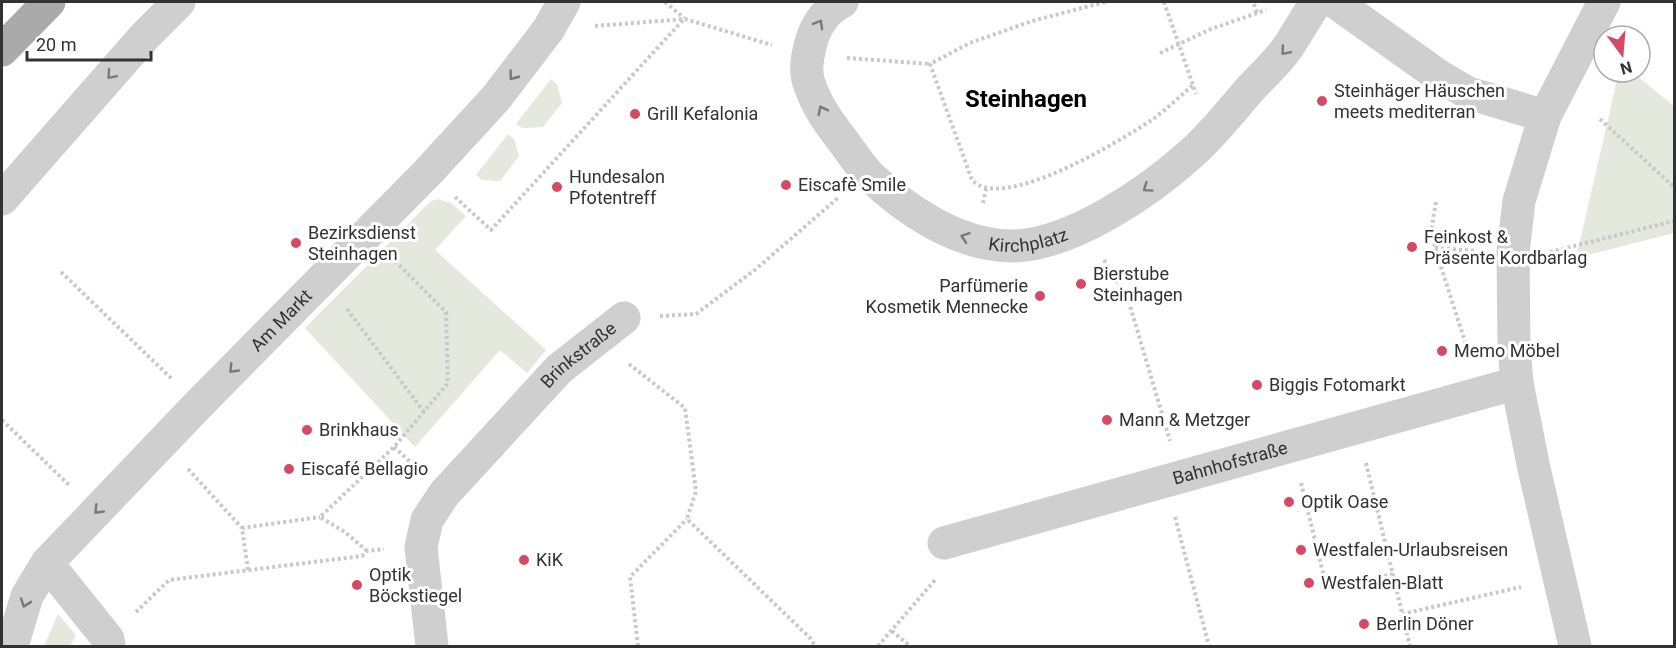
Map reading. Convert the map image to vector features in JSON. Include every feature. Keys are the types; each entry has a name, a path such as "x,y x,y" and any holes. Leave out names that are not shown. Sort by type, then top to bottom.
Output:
{"main road":[{"path":"2,50 49,2"}],"street":[{"path":"2,199 144,37 179,2"},
{"name":"Am Markt","path":"12,646 27,596 47,562 428,172 496,98 548,30 564,2"},
{"name":"Kirchplatz","path":"842,2 828,9 815,30 807,55 808,81 824,117 867,173 909,207 950,232 975,240 1011,246 1044,240 1083,226 1099,219 1149,187 1194,151 1289,46 1316,2"},
{"path":"1335,2 1439,76 1468,93 1545,116"},
{"path":"1575,646 1533,464 1517,383 1514,347 1513,253 1518,201 1545,116 1604,2"},
{"name":"Brinkstraße","path":"432,646 421,547 427,520 444,494 559,369 624,318"},
{"name":"Bahnhofstraße","path":"944,543 1517,383"},
{"path":"47,562 108,643"}],"path":[{"path":"665,2 684,19"},
{"path":"548,30 684,19 807,55 930,64 970,43 1021,25 1105,2"},
{"path":"1164,2 1192,85"},
{"path":"1254,4 1257,13"},
{"path":"1161,53 1211,30 1264,11"},
{"path":"428,172 490,230 684,19"},
{"path":"930,64 972,180 978,187 986,189 1024,186 1086,158 1152,120"},
{"path":"1600,119 1674,187"},
{"name":"Brinkstraße","path":"624,318 696,314 756,269 867,173"},
{"path":"983,204 986,189"},
{"path":"1436,202 1432,226 1435,248 1467,348 1517,383"},
{"path":"1513,253 1545,254 1674,221"},
{"path":"1083,226 1128,299 1173,479 1209,646"},
{"path":"242,528 320,517 394,447 448,383 446,312 368,232"},
{"path":"61,272 198,405"},
{"path":"323,278 424,412"},
{"path":"598,339 685,408 696,490 687,519 630,577 638,646"},
{"path":"2,420 96,512"},
{"path":"1357,428 1410,646"},
{"path":"163,441 242,528 248,570"},
{"path":"1292,446 1327,589 1393,574"},
{"path":"320,517 345,532 367,551 421,547"},
{"path":"687,519 811,639 815,646"},
{"path":"878,646 943,570 944,543"},
{"path":"108,643 169,580 363,556 367,551"},
{"path":"1402,614 1560,578"},
{"path":"892,631 910,646"}],"shaded area":[{"path":"551,79 557,84 562,103 543,127 522,128 516,124"},
{"path":"1616,84 1647,84 1674,106 1674,233 1576,258"},
{"path":"508,134 514,139 519,156 500,181 482,180 476,175"},
{"path":"438,199 451,203 466,216 435,250 546,350 527,373 500,350 415,447 305,328 431,201"},
{"path":"58,614 76,635 70,646 44,646"}],"place":[{"name":"Steinhäger Häuschen meets mediterran","path":"1322,101"},
{"name":"Grill Kefalonia","path":"635,114"},
{"name":"Eiscafè Smile","path":"786,185"},
{"name":"Hundesalon Pfotentreff","path":"557,187"},
{"name":"Bezirksdienst Steinhagen","path":"296,243"},
{"name":"Feinkost & Präsente Kordbarlag","path":"1412,247"},
{"name":"Bierstube Steinhagen","path":"1081,284"},
{"name":"Parfümerie Kosmetik Mennecke","path":"1040,296"},
{"name":"Memo Möbel","path":"1442,351"},
{"name":"Biggis Fotomarkt","path":"1257,385"},
{"name":"Mann & Metzger","path":"1107,420"},
{"name":"Brinkhaus","path":"307,430"},
{"name":"Eiscafé Bellagio","path":"289,469"},
{"name":"Optik Oase","path":"1289,502"},
{"name":"Westfalen-Urlaubsreisen","path":"1301,550"},
{"name":"KiK","path":"524,560"},
{"name":"Westfalen-Blatt","path":"1309,583"},
{"name":"Optik Böckstiegel","path":"357,585"},
{"name":"Berlin Döner","path":"1364,624"}],"district":[{"name":"Steinhagen","path":"1026,99"}]}
